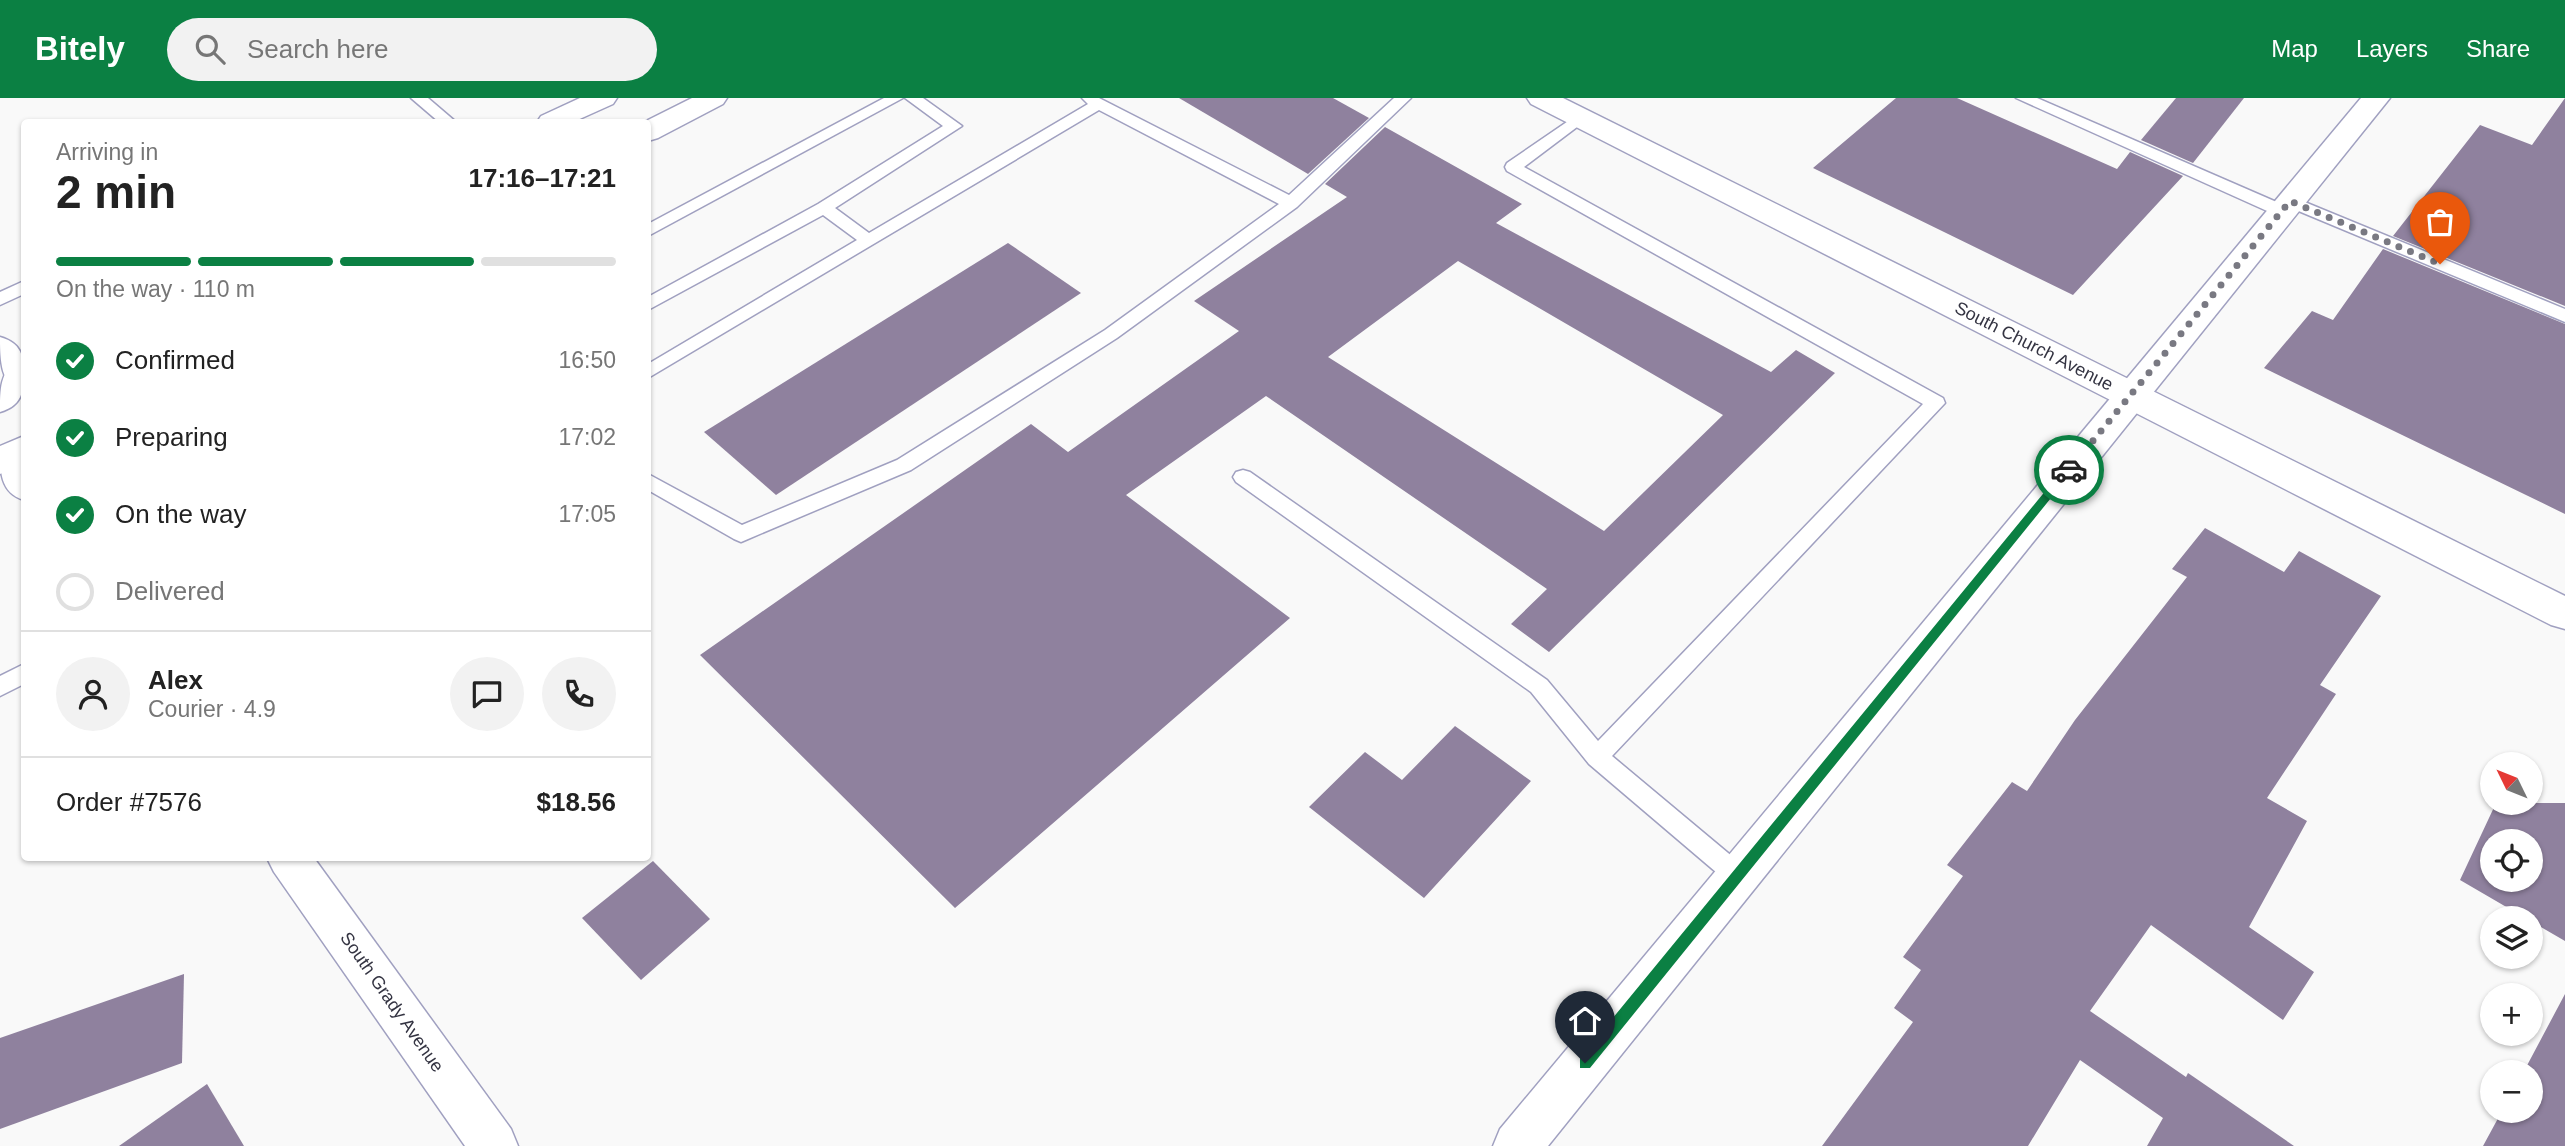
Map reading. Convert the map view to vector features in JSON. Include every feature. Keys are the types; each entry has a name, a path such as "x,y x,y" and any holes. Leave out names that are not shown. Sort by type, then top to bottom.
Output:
{"street":[{"path":"577,119 713,98"},
{"path":"1517,1146 2130,394 2376,98"},
{"name":"South Church Avenue","path":"1563,105 2565,614"},
{"name":"South Grady Avenue","path":"291,861 494,1146"}],"lane":[{"path":"419,98 444,119"},
{"path":"651,229 895,98"},
{"path":"651,302 824,208 954,126 912,98"},
{"path":"651,483 741,534 891,471 1111,334 1291,203 1403,98"},
{"path":"2024,98 2286,206 2565,316"},
{"path":"651,370 869,241 1094,101 1291,203"},
{"path":"1563,105 1513,167 1936,403 1597,757"},
{"path":"824,208 869,241"},
{"path":"0,299 21,288"},
{"path":"1243,477 1539,686 1597,757 1738,876"},
{"path":"0,687 21,675"}],"building":[{"path":"1179,98 1333,98 1369,118 1308,174"},
{"path":"1896,98 1957,98 2117,169 2130,152 2183,176 2073,295 1813,168"},
{"path":"2176,98 2244,98 2193,163 2141,140"},
{"path":"2565,98 2565,306 2393,236 2480,125 2532,145"},
{"path":"1385,127 1522,204 1496,223 1771,372 1796,350 1835,373 1549,652 1511,624 1547,589 1266,396 1126,495 1290,618 955,908 700,655 1031,424 1068,452 1239,331 1194,301 1347,197 1325,184","holes":["1458,261 1723,415 1604,531 1328,357"]},
{"path":"1008,243 1081,293 776,495 704,432"},
{"path":"2383,249 2565,324 2565,514 2264,368 2312,311 2333,320"},
{"path":"2205,528 2284,572 2299,551 2381,596 2320,685 2336,694 2267,798 2307,821 2249,927 2314,972 2283,1020 2151,925 2090,1011 2186,1077 2188,1073 2294,1146 2147,1146 2163,1118 2080,1060 2028,1146 1822,1146 1913,1022 1894,1008 1921,970 1903,957 1963,876 1947,865 2012,782 2027,791 2075,720 2187,577 2172,569"},
{"path":"1455,726 1531,781 1424,898 1309,807 1365,752 1402,780"},
{"path":"2543,803 2565,803 2565,941 2543,928 2543,906 2505,906 2481,892 2543,892 2543,829 2484,829 2490,816 2543,816"},
{"path":"2480,837 2480,892 2460,880"},
{"path":"653,861 710,919 641,980 582,918"},
{"path":"184,974 182,1063 0,1129 0,1038"},
{"path":"2565,994 2565,1146 2483,1146 2495,1123 2543,1123 2543,1060 2530,1060 2537,1046 2543,1046 2543,1035"},
{"path":"207,1084 244,1146 119,1146"}],"way so far":[{"path":"2069,470 2290,201 2440,264"}],"route":[{"path":"1585,1063 2069,470"}]}
